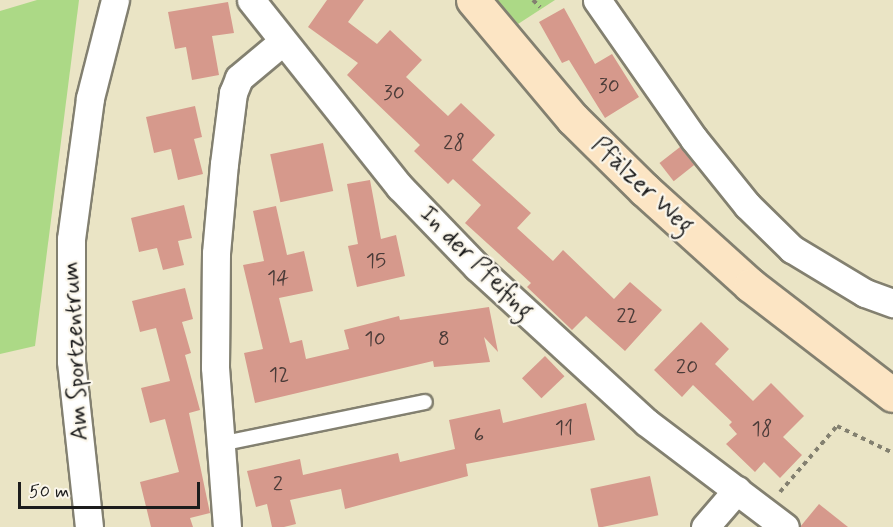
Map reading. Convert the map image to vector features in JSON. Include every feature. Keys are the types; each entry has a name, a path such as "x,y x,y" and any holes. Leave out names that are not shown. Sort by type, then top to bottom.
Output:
{"street":[{"name":"Am Sportzentrum","path":"89,527 71,361 71,239 90,98 115,0"},
{"name":"In der Pfeifing","path":"251,0 400,188 477,267 646,422 775,518"},
{"name":"Pfälzer Weg","path":"473,0 573,119 645,190 831,351 893,395"},
{"path":"597,0 694,139 747,205 792,249 866,293 893,303"},
{"path":"227,527 215,367 216,253 233,93 239,78 282,42"},
{"path":"705,527 737,490"}],"lane":[{"path":"220,444 424,402"}],"path":[{"path":"533,0 540,7"},
{"path":"775,518 837,426 893,453"}],"green space":[{"path":"37,0 79,0 35,346 0,354 0,11"},
{"path":"497,0 555,0 518,24"}],"building":[{"path":"327,0 364,0 348,22 377,44 390,30 422,60 406,77 448,116 461,103 495,135 472,160 531,213 517,228 553,261 563,250 614,299 630,282 662,310 625,351 586,316 572,330 527,287 531,283 465,223 481,205 453,179 448,184 414,151 420,145 347,75 358,63 308,27"},
{"path":"228,2 234,33 212,36 219,75 192,80 186,47 175,49 168,12"},
{"path":"564,8 595,64 612,54 639,97 605,118 569,60 562,63 539,22"},
{"path":"195,106 202,137 194,139 203,174 178,180 171,149 154,153 146,117"},
{"path":"323,143 333,191 280,202 270,154"},
{"path":"680,147 694,165 674,181 660,163"},
{"path":"370,180 381,239 396,235 405,276 357,287 348,246 358,244 347,184"},
{"path":"184,205 192,238 178,241 184,265 163,270 157,248 139,252 131,218"},
{"path":"276,206 287,255 304,251 313,291 279,298 290,343 302,340 306,359 349,349 344,330 399,316 400,320 489,307 498,352 484,337 490,362 434,367 433,361 255,403 244,353 263,349 243,265 264,261 253,211"},
{"path":"185,288 193,319 182,322 191,353 185,355 200,410 189,413 210,513 190,518 193,527 151,527 140,482 179,472 165,419 150,423 141,388 170,381 156,328 140,332 132,301"},
{"path":"701,322 729,349 715,364 753,401 771,383 804,416 783,437 802,455 780,478 764,462 755,472 726,444 737,434 729,425 732,422 693,385 682,397 654,370"},
{"path":"545,356 564,376 541,398 522,378"},
{"path":"586,403 595,440 466,464 468,476 345,509 341,489 290,500 296,524 284,527 272,527 267,504 256,507 247,471 300,459 303,475 398,453 400,462 455,449 449,420 500,409 503,423"},
{"path":"650,476 658,515 598,527 590,489"},
{"path":"819,504 848,527 800,527"}]}
